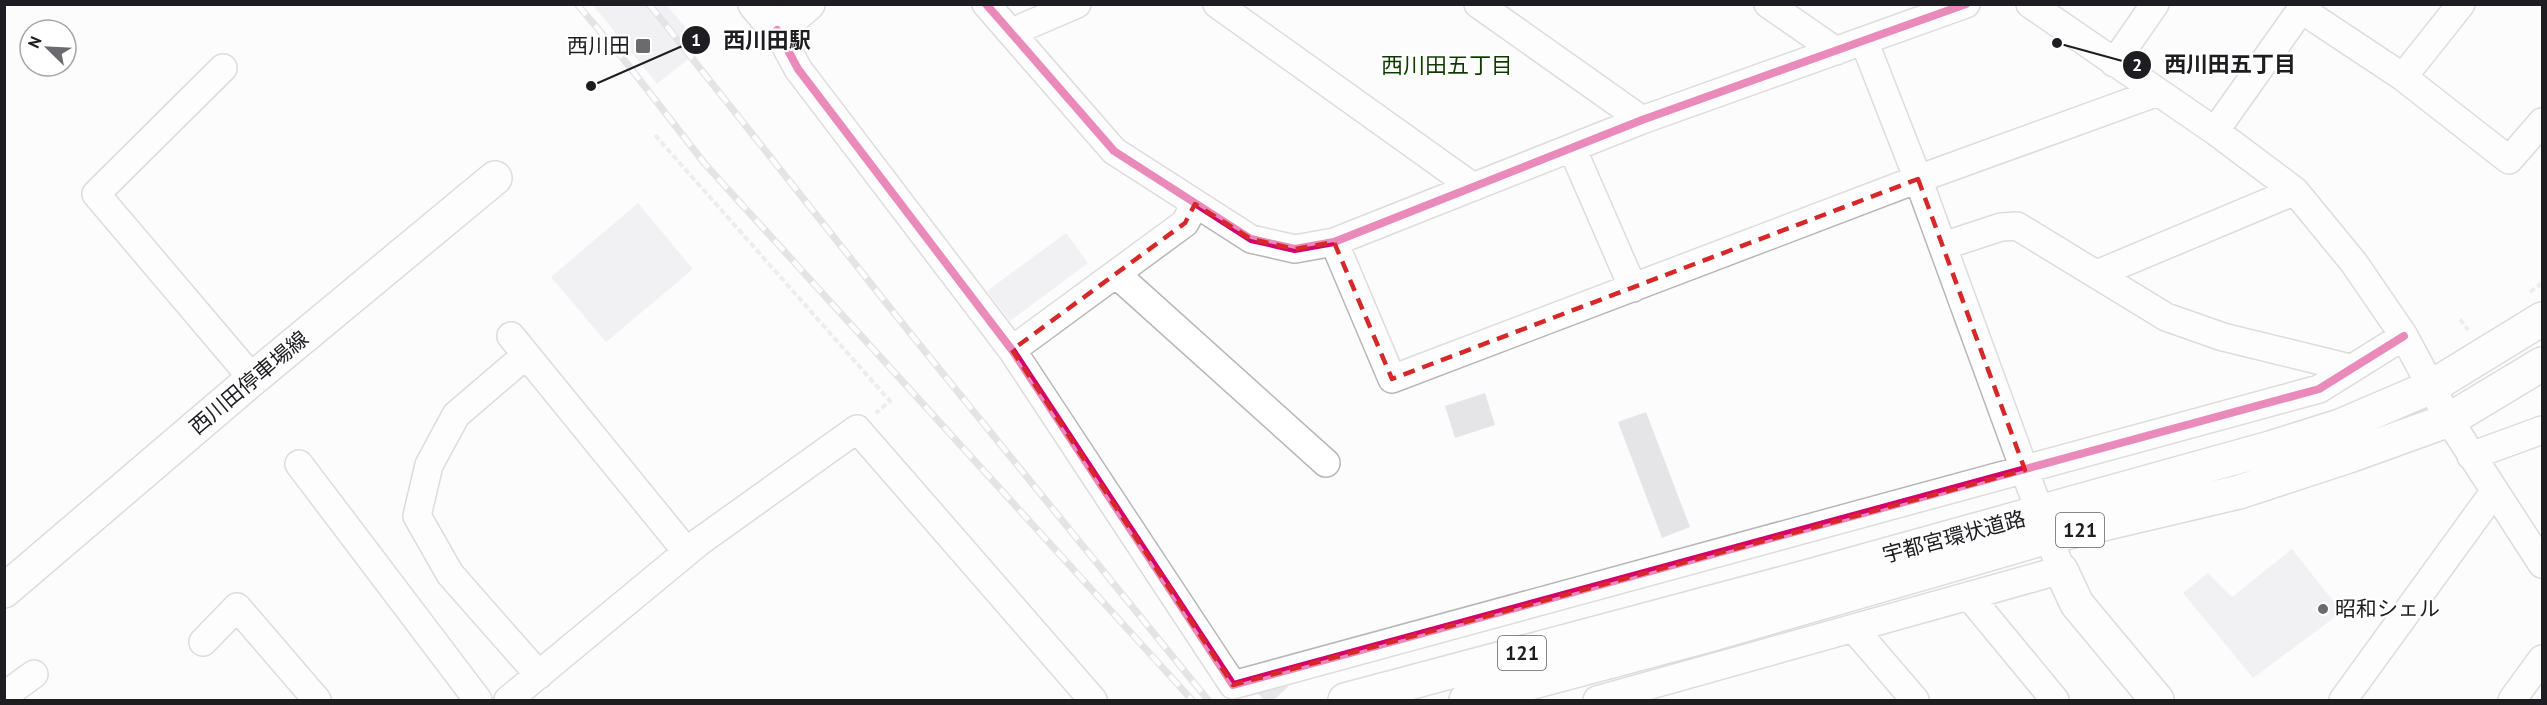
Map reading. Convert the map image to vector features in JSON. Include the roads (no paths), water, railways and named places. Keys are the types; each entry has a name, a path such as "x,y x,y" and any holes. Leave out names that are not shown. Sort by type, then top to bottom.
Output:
{"main road":[{"path":"755,4 777,30 808,4"},
{"name":"西川田停車場線","path":"4,591 253,379 495,178"},
{"name":"宇都宮環状道路","path":"1466,700 1705,620 2045,525 2340,426 2431,387 2542,319"},
{"name":"宇都宮環状道路","path":"2045,525 2239,492 2449,420 2542,364"},
{"path":"2061,570 2077,604 2157,700"},
{"name":"宇都宮環状道路","path":"1345,700 1705,620"}],"street":[{"path":"986,4 1114,151 1251,239 1295,249 1334,242 1642,120 1966,4"},
{"path":"1012,32 1077,4"},
{"path":"1217,4 1473,187"},
{"path":"1478,4 1514,14 1642,120"},
{"path":"1768,4 1836,51"},
{"path":"2030,4 2215,131 2295,191 2354,263 2404,336 2449,420 2542,564"},
{"path":"2114,63 2155,4"},
{"path":"2403,77 2461,4"},
{"path":"2215,131 2303,7 2403,77 2509,159 2542,122"},
{"path":"777,30 798,69 1012,350 1233,685 2319,389 2404,336"},
{"path":"1597,700 2061,570 1943,246 1864,41"},
{"path":"223,68 96,194 253,379"},
{"path":"1334,242 1392,379 1918,179 2158,92"},
{"path":"1572,148 1633,288"},
{"path":"2097,274 2295,191"},
{"path":"1012,350 1185,223 1196,204"},
{"path":"1943,246 2001,227 2017,226 2166,317 2223,337 2350,368"},
{"path":"1116,273 1326,463"},
{"path":"539,675 450,574 417,516 429,465 456,415 518,345 687,552"},
{"path":"508,700 687,552 857,429 1093,700"},
{"path":"2471,456 2542,430"},
{"path":"299,464 478,700"},
{"path":"2343,700 2494,492"},
{"path":"1969,596 2055,700"},
{"path":"203,642 237,607 317,700"},
{"path":"1854,629 1902,696"},
{"path":"2512,700 2542,658"},
{"path":"4,696 34,674"}],"tunnel":[{"path":"1260,676 1282,700"}],"railway":[{"path":"577,4 625,61 705,164 1192,700"},
{"path":"649,4 906,328 1208,700"}],"place":[{"name":"西川田五丁目","path":"2057,43"},
{"name":"西川田","path":"643,46"},
{"name":"西川田駅","path":"591,86"},
{"name":"昭和シェル","path":"2323,609"}],"district":[{"name":"西川田五丁目","path":"1447,65"}]}
